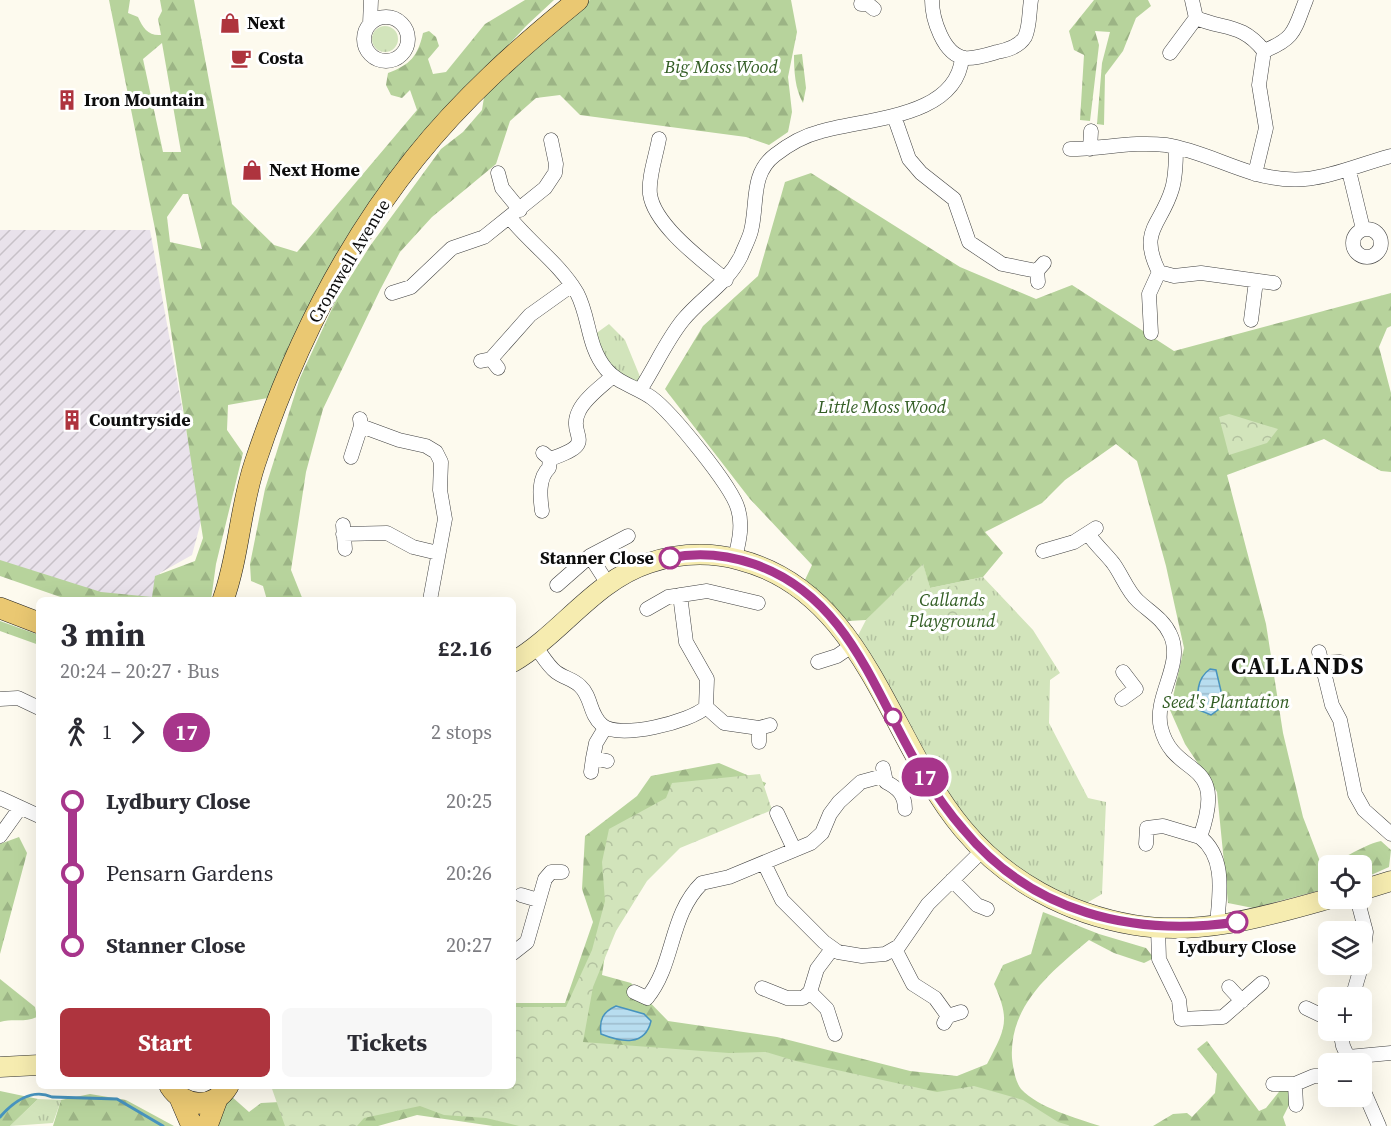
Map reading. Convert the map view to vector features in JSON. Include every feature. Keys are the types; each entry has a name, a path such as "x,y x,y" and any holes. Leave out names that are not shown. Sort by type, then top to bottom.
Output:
{"main road":[{"name":"Cromwell Avenue","path":"226,596 249,481 279,396 316,311 359,238 414,158 469,97 527,42 578,0"},
{"path":"0,608 36,622"},
{"path":"175,1093 198,1104 222,1092"},
{"path":"207,1126 222,1092"},
{"path":"175,1093 192,1126"}],"street":[{"path":"371,0 387,17 399,21 408,39 404,52 392,60 378,59 367,50 364,36 370,24 371,0"},
{"path":"932,0 934,19 941,33 950,49 962,58 1006,50 1018,44 1027,31 1030,0"},
{"path":"1170,53 1196,18 1192,0"},
{"path":"1264,51 1286,42 1294,31 1306,0"},
{"path":"370,24 387,17"},
{"path":"1196,18 1215,26 1240,29 1264,51"},
{"path":"1256,174 1266,128 1259,85 1264,51"},
{"path":"640,390 682,321 726,280 751,232 756,187 762,169 774,156 817,132 894,116 934,99 952,87 959,73 962,58"},
{"path":"894,116 909,159 921,173 954,199 969,242 1002,264 1040,272"},
{"path":"1090,149 1091,131"},
{"path":"659,138 650,194 654,205 674,233 726,280"},
{"path":"391,294 403,291 417,282 452,248 484,237 545,188 555,173 556,155 551,139"},
{"path":"1070,150 1145,144 1176,147 1201,153 1256,174 1299,179 1349,171 1391,156"},
{"path":"1176,147 1171,192 1150,238 1150,253 1159,272 1174,276 1201,273 1274,283"},
{"path":"1349,171 1363,229"},
{"path":"498,173 502,188 530,243 558,267 572,285 583,308 593,350 612,376 640,390 665,410 728,486 740,520 735,558"},
{"path":"1151,333 1149,294 1159,272"},
{"path":"1251,320 1256,281"},
{"path":"490,363 530,315 572,285"},
{"path":"542,511 540,493 546,456 571,452 576,447 579,439 577,414 581,407 612,376"},
{"path":"350,458 361,423 399,440 422,444 439,457 442,469 440,490 445,519 431,597"},
{"path":"345,549 343,530 387,533 413,547 438,553"},
{"path":"1043,551 1092,532 1132,594 1169,631 1175,651 1159,718 1166,743 1194,768 1205,782 1209,813 1200,837"},
{"path":"557,585 590,556 628,536"},
{"path":"516,660 536,647 608,584 649,563 680,556 710,555 735,558 768,569 803,589 823,608 853,645 922,773 964,830 983,850 1031,888 1075,910 1117,922 1158,928 1245,921 1318,901"},
{"path":"590,556 608,584"},
{"path":"647,609 668,597 707,591 758,603"},
{"path":"680,595 686,642 707,679 706,707"},
{"path":"815,662 837,656 853,645"},
{"path":"536,647 554,671 583,688 594,717 605,728 630,732 692,717 706,707"},
{"path":"1340,662 1321,658 1332,705 1340,720 1355,794 1364,810 1391,834"},
{"path":"1123,672 1137,689 1163,695"},
{"path":"1122,699 1137,689"},
{"path":"0,699 18,698 36,707"},
{"path":"706,707 724,723 762,732"},
{"path":"591,772 600,760 596,743 605,728"},
{"path":"634,992 647,998 659,983 675,927 697,888 709,880 729,877 817,839 833,808 861,782 883,772 905,799 905,809"},
{"path":"0,798 36,815"},
{"path":"0,836 20,808"},
{"path":"777,813 794,849"},
{"path":"1146,844 1147,828 1163,826 1200,837 1212,849 1218,862 1217,925"},
{"path":"764,863 782,900 832,949 854,956 885,954 895,949 922,912 983,850"},
{"path":"516,951 527,942 534,925 538,900 548,875 556,871 565,871"},
{"path":"952,880 977,905 987,909"},
{"path":"1372,887 1391,881"},
{"path":"521,896 538,900"},
{"path":"1158,928 1159,959 1179,1000 1180,1023 1223,1017 1262,983"},
{"path":"760,987 793,999 803,998 810,992 817,969 832,949"},
{"path":"895,949 913,984 931,995 951,1017"},
{"path":"1229,987 1242,1001"},
{"path":"810,992 827,1009 835,1034"},
{"path":"1306,1008 1318,1014"},
{"path":"1372,1056 1391,1053"},
{"path":"0,1066 36,1065"},
{"path":"1273,1084 1295,1084 1318,1076"},
{"path":"1295,1084 1296,1105"},
{"path":"1371,1107 1379,1126"}],"shaded area":[{"path":"0,230 150,230 202,518 192,555 160,573 156,597 111,597 0,561"}],"green space":[{"path":"109,0 130,0 128,13 138,17 149,33 161,35 158,19 162,11 160,0 194,0 232,204 274,245 297,252 417,110 410,90 402,98 391,95 386,85 388,73 402,67 416,54 423,33 429,31 436,37 439,46 428,59 433,74 446,72 485,24 525,0 554,0 526,26 431,129 273,397 228,405 227,430 243,453 216,564 211,597 152,597 155,576 195,561 203,538 156,234","holes":["162,43 181,152 163,152 143,59","183,194 188,194 202,249 170,242 167,217"]},
{"name":"Big Moss Wood","path":"590,0 791,0 797,32 788,77 792,112 788,132 769,145 746,137 580,115 560,95 536,98 510,121 496,164 432,217 400,252 380,290 323,409 306,472 291,570 302,597 266,597 263,586 251,581 250,564 265,489 300,378 336,300 370,246 441,149 463,132 482,110 485,91 547,32"},
{"path":"1094,0 1148,0 1151,6 1136,18 1123,51 1105,75 1104,125 1097,124 1102,63 1110,32 1095,31 1099,45 1090,121 1080,120 1084,55 1074,50 1069,31"},
{"path":"385,26 394,30 398,39 394,48 385,52 376,48 372,39 376,30"},
{"path":"802,54 806,88 803,103 797,86 794,61 794,55"},
{"name":"Little Moss Wood","path":"811,173 960,267 1036,299 1072,285 1174,351 1391,293 1391,326 1387,328 1379,347 1391,393 1391,472 1381,471 1324,439 1227,475 1266,624 1283,733 1303,817 1318,856 1318,891 1253,908 1228,903 1217,792 1185,744 1170,710 1184,648 1166,566 1137,461 1116,444 1065,480 1042,503 985,532 1003,553 983,577 930,588 923,564 866,620 848,621 804,582 812,565 750,499 665,389 703,326 758,276 785,182"},
{"path":"609,324 625,340 643,384 613,376 591,337"},
{"path":"1229,414 1278,429 1267,443 1229,455 1219,417"},
{"path":"0,560 101,592 152,597 60,597 0,576"},
{"path":"923,563 930,588 983,577 1033,630 1060,673 1050,680 1049,723 1088,798 1106,802 1102,894 1075,910 983,850 853,645 866,620"},
{"name":"Callands Playground","path":"962,585 968,587 980,599 973,631 937,633 922,602 936,588"},
{"path":"0,621 36,634 36,644 0,631"},
{"path":"719,763 766,783 749,814 655,858 606,948 602,975 631,983 668,1021 777,1037 910,1071 957,1076 987,1064 1004,1025 1003,1007 994,984 1003,965 1031,954 1043,912 1099,934 1146,948 1154,958 1144,963 1114,953 1089,940 1048,977 1025,1006 1018,1022 1013,1039 1012,1058 1021,1089 1048,1107 1100,1126 938,1126 516,1062 516,1003 565,1003 593,922 582,889 585,836 637,796 651,776"},
{"path":"760,774 772,810 680,848 647,881 616,931 593,987 583,1042 729,1053 766,1052 796,1061 937,1092 974,1086 1023,1100 1058,1122 1071,1126 519,1126 486,1118 444,1115 420,1106 364,1118 357,1126 285,1126 272,1089 516,1089 516,1007 566,1007 592,950 605,901 602,862 609,829 666,798 672,783"},
{"path":"19,837 27,853 0,954 0,844"},
{"name":"Little Moss Wood","path":"1381,841 1391,850 1389,867 1372,875 1372,855 1347,855"},
{"path":"0,979 35,1007 36,1017 0,1022"},
{"path":"1207,1041 1259,1111 1266,1108 1282,1088 1289,1090 1292,1099 1283,1117 1286,1126 1153,1126 1173,1114 1187,1113 1192,1117 1215,1093 1217,1074 1197,1049"},
{"path":"431,1090 545,1126 493,1126 417,1115 378,1126 341,1126 374,1100"},
{"path":"0,1091 38,1099 10,1126 0,1126"},
{"path":"90,1094 126,1100 174,1126 53,1126 61,1100"},
{"path":"231,1096 249,1112 261,1103 280,1102 296,1126 217,1126 222,1110"},
{"path":"38,1099 61,1100 53,1123 10,1126"}],"water":[{"path":"1210,669 1216,670 1221,691 1219,709 1211,715 1199,710 1198,698 1202,677"},
{"path":"616,1006 644,1014 651,1021 648,1029 638,1039 616,1039 601,1034 603,1017"}],"waterway":[{"path":"0,1117 23,1098 37,1094 52,1097 117,1099 163,1126"}],"bus line":[{"name":"17","path":"670,558 710,555 746,561 781,575 803,589 838,624 853,645 922,773 947,808 983,850 1006,871 1031,888 1075,910 1117,922 1158,928 1182,928 1237,922"}],"place":[{"name":"Next","path":"230,23"},
{"name":"Costa","path":"241,58"},
{"name":"Iron Mountain","path":"67,100"},
{"name":"Next Home","path":"252,170"},
{"name":"Countryside","path":"72,420"},
{"name":"Stanner Close","path":"670,558"},
{"name":"Lydbury Close","path":"1237,922"}],"district":[{"name":"CALLANDS","path":"1298,666"}],"park label":[{"name":"Seed's Plantation","path":"1226,702"}]}
